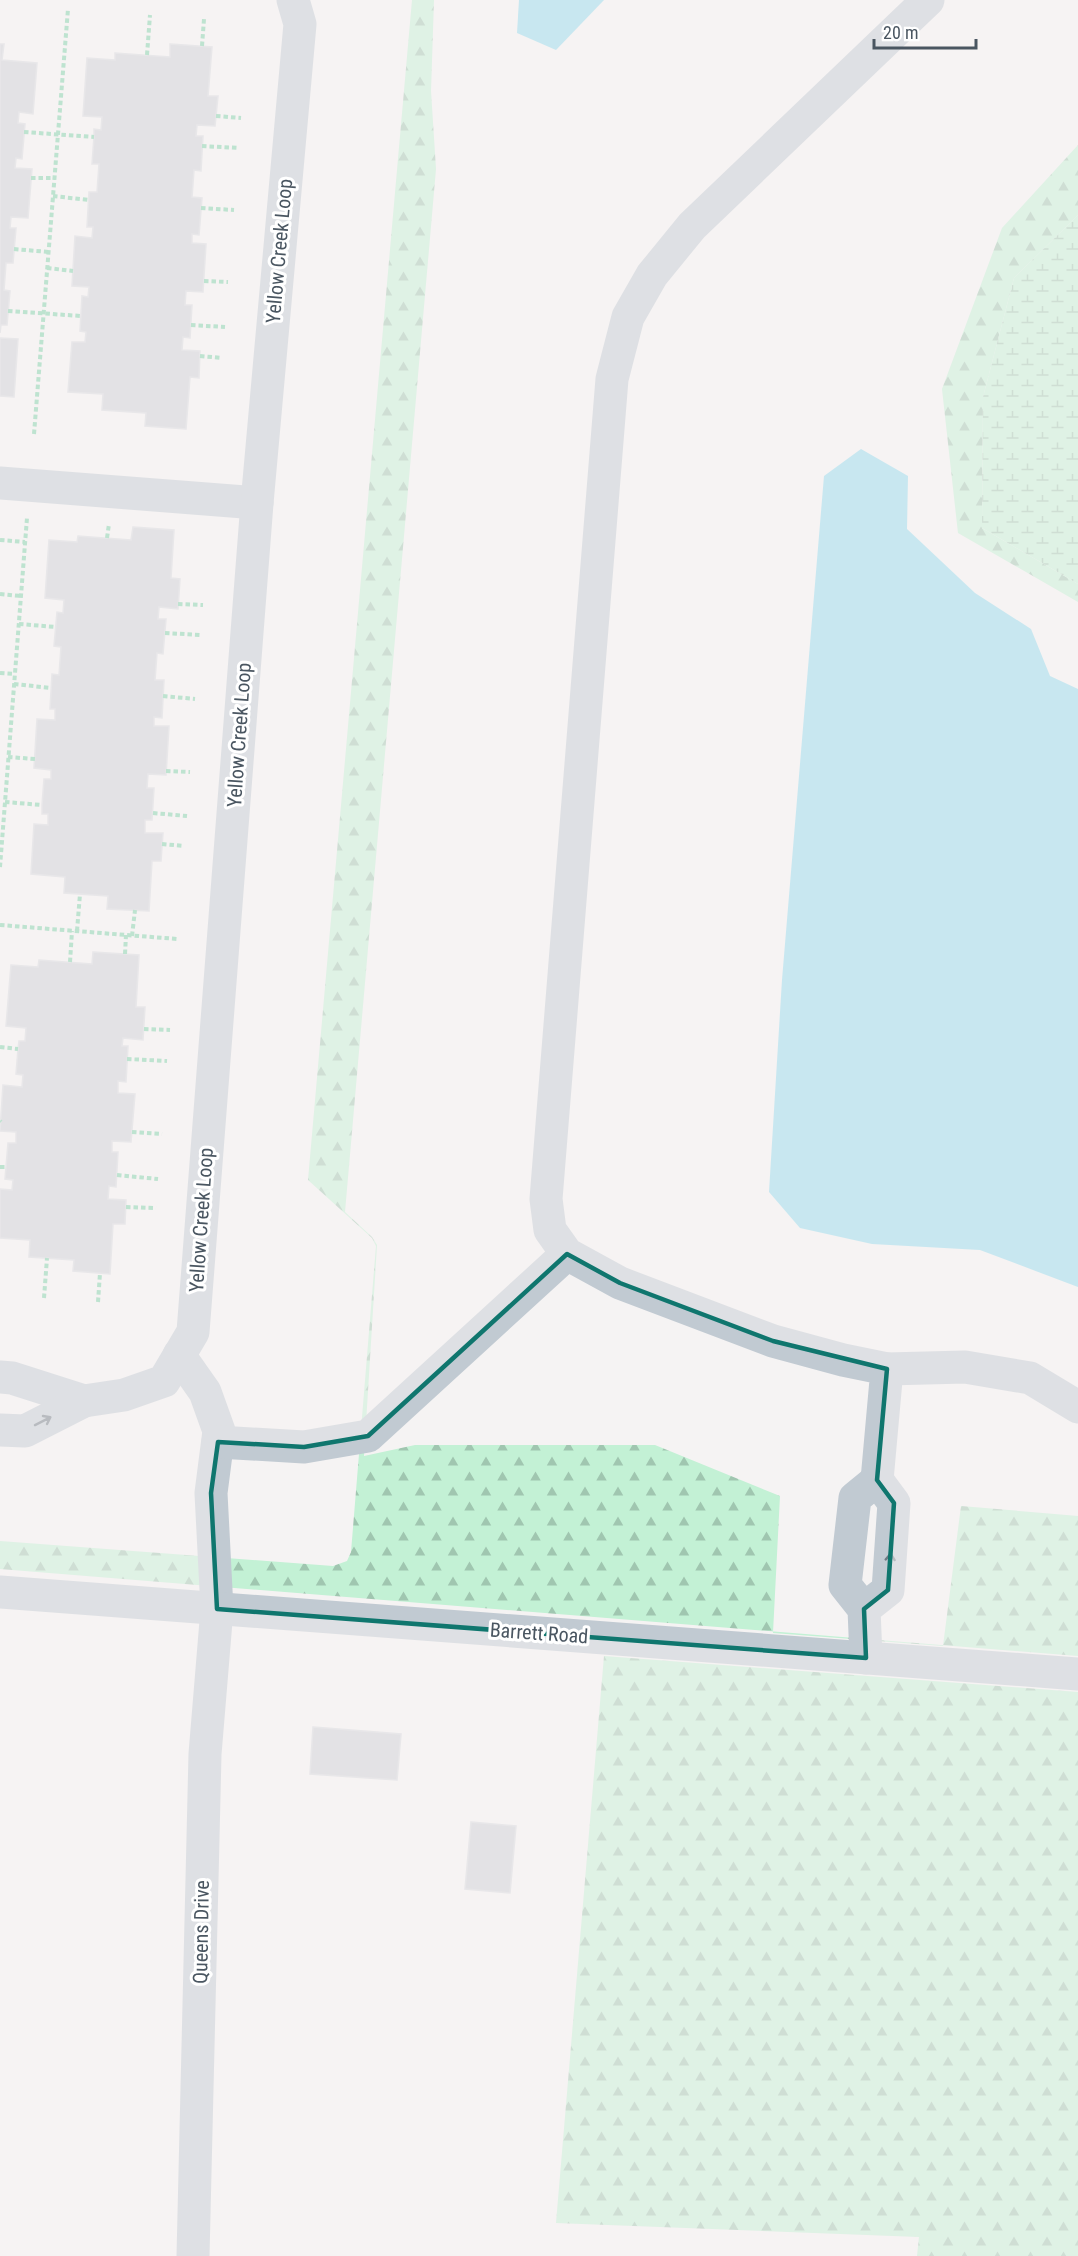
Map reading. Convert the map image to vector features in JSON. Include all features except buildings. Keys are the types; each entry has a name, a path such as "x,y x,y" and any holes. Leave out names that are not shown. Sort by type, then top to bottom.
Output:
{"street":[{"name":"Yellow Creek Loop","path":"84,1401 124,1395 164,1381 192,1332 257,503 300,24 293,0"},
{"path":"928,0 692,226 652,275 628,317 612,379 546,1199 550,1230 567,1254 620,1283 773,1341 843,1360 887,1369 965,1367 1030,1378 1078,1407"},
{"path":"0,483 257,503"},
{"path":"218,1442 304,1447 368,1436 567,1254"},
{"name":"Queens Drive","path":"179,1355 205,1392 219,1431 211,1493 217,1609 205,1755 193,2256"},
{"path":"866,1658 864,1609 888,1590 894,1503 877,1480 887,1369"},
{"path":"0,1377 12,1378 84,1401"},
{"path":"0,1430 25,1431 84,1401"},
{"name":"Barrett Road","path":"0,1592 1078,1674"}],"path":[{"path":"34,434 68,9"},
{"path":"147,55 150,15"},
{"path":"202,46 204,19"},
{"path":"216,116 241,118"},
{"path":"24,132 94,137"},
{"path":"202,146 239,148"},
{"path":"31,178 55,178"},
{"path":"53,196 89,200"},
{"path":"201,208 234,210"},
{"path":"14,249 49,252"},
{"path":"47,268 73,270"},
{"path":"204,280 228,282"},
{"path":"8,311 81,316"},
{"path":"190,325 225,327"},
{"path":"200,357 222,358"},
{"path":"0,867 28,508"},
{"path":"0,540 25,542"},
{"path":"0,594 21,596"},
{"path":"178,604 203,605"},
{"path":"19,624 56,627"},
{"path":"165,633 200,635"},
{"path":"0,673 15,674"},
{"path":"14,684 51,688"},
{"path":"163,696 195,699"},
{"path":"8,757 35,759"},
{"path":"166,771 190,772"},
{"path":"5,802 42,805"},
{"path":"153,813 187,816"},
{"path":"162,844 184,846"},
{"path":"70,962 80,894"},
{"path":"132,936 135,910"},
{"path":"0,925 177,939"},
{"path":"125,954 126,935"},
{"path":"144,1029 170,1030"},
{"path":"0,1047 18,1049"},
{"path":"127,1059 167,1061"},
{"path":"132,1131 162,1134"},
{"path":"0,1167 6,1167"},
{"path":"117,1175 158,1179"},
{"path":"126,1207 156,1208"},
{"path":"44,1298 47,1258"},
{"path":"98,1302 100,1273"}],"highlighted area":[{"path":"567,1254 620,1283 773,1341 887,1369 877,1480 894,1503 888,1590 864,1609 866,1658 217,1609 211,1493 218,1442 304,1447 368,1436"}],"green space":[{"path":"412,0 434,0 431,91 436,169 345,1212 372,1237 377,1245 364,1456 415,1445 655,1445 780,1496 773,1631 0,1569 0,1541 333,1566 347,1561 351,1552 376,1246 372,1238 308,1180"},
{"path":"1078,145 1078,215 1014,278 983,397 982,528 1078,584 1078,602 958,533 942,389 1002,228"},
{"path":"1078,215 1078,584 982,528 983,397 1014,278"},
{"path":"961,1506 1078,1516 1078,1656 943,1645"},
{"path":"773,1631 943,1645 943,1646 773,1633"},
{"path":"604,1656 1078,1692 1078,2256 917,2256 919,2237 556,2223"}],"water":[{"path":"519,0 604,0 556,50 517,33"},
{"path":"861,449 908,476 907,529 975,593 1031,629 1050,676 1078,689 1078,1287 980,1250 872,1244 800,1228 769,1192 782,980 824,476"}]}
